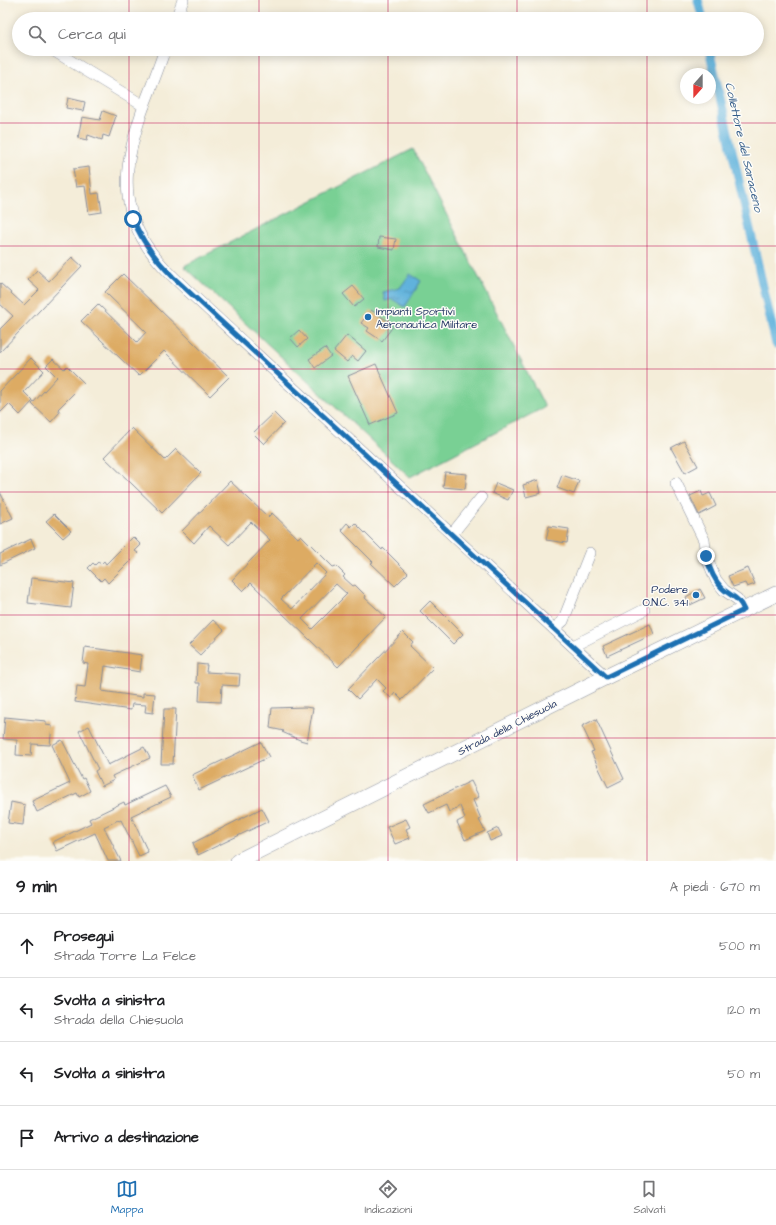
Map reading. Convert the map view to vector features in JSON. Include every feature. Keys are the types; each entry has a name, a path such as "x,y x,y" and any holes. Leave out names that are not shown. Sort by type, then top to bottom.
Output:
{"street":[{"path":"179,12 183,0"},
{"path":"62,56 144,106"},
{"path":"162,56 135,133 130,150 128,166 128,199 133,219 139,234 149,250 187,290 606,677"},
{"path":"676,483 703,537 706,547 706,556 716,580 724,590 737,599 744,610"},
{"path":"452,534 481,498"},
{"path":"554,629 562,621 590,553"},
{"name":"Strada della Chiesuola","path":"238,861 606,677 776,594"},
{"path":"573,646 644,610"}],"green space":[{"name":"Impianti Sportivi Aeronautica Militare","path":"413,149 545,407 410,477 184,266"}],"water":[{"path":"410,274 421,281 405,307 392,299 385,301 383,292 400,288"}],"building":[{"path":"68,98 85,102 83,111 66,108"},
{"path":"103,111 116,116 109,137 103,135 102,140 88,135 87,140 78,138 82,117 100,120"},
{"path":"89,167 92,194 99,193 102,212 89,214 85,186 76,187 73,169"},
{"path":"379,237 396,239 394,250 378,247"},
{"path":"72,257 82,266 0,352 0,329 13,316 0,304 0,283 24,305 39,290 28,280 37,270 49,281"},
{"path":"123,274 229,377 210,396 164,351 139,376 81,321 98,304 137,342 146,332 105,292"},
{"path":"353,286 364,299 354,307 343,294"},
{"path":"371,310 394,325 382,341 367,331 369,328 361,323"},
{"path":"299,330 307,339 298,347 290,338"},
{"path":"347,335 366,351 358,361 352,356 347,362 334,351"},
{"path":"325,348 331,356 315,368 309,359"},
{"path":"31,358 44,371 24,392 33,401 20,415 9,404 0,413 0,391"},
{"path":"53,359 64,369 67,366 84,383 58,409 60,412 51,422 32,404 57,377 46,366"},
{"path":"376,364 398,413 370,425 348,376"},
{"path":"274,413 284,423 264,444 253,433"},
{"path":"132,428 165,460 176,449 201,473 162,513 104,457"},
{"path":"684,441 698,466 685,473 671,448"},
{"path":"445,472 467,474 465,489 443,487"},
{"path":"562,475 579,481 574,494 557,488"},
{"path":"538,480 541,493 526,497 523,485"},
{"path":"230,481 268,517 272,513 298,538 301,535 333,567 336,566 345,575 343,577 353,586 355,585 366,596 365,598 386,617 338,667 251,583 243,591 232,580 270,540 251,522 229,545 209,526 194,543 182,531","holes":["316,563 326,573 292,609 281,599","336,584 347,594 312,629 302,619"]},
{"path":"496,483 513,490 508,500 492,493"},
{"path":"701,491 703,496 710,493 716,506 699,515 690,496"},
{"path":"0,492 13,518 0,524"},
{"path":"54,514 71,531 63,538 46,521"},
{"path":"347,523 351,527 355,523 408,573 395,586 371,563 373,562 341,530"},
{"path":"549,526 569,529 567,543 546,540"},
{"path":"133,537 141,545 135,551 138,553 108,583 104,578 101,581 88,568 93,563 95,565 98,562 101,564 104,561 106,564"},
{"path":"31,539 35,548 0,565 0,554"},
{"path":"748,568 755,584 747,587 745,583 733,587 728,576"},
{"path":"31,578 74,583 71,608 28,603"},
{"name":"Podere O.N.C. 341","path":"700,589 705,598 690,605 686,597"},
{"path":"430,601 463,634 453,644 420,611"},
{"path":"213,620 224,630 200,655 189,645"},
{"path":"650,624 654,634 607,656 603,646"},
{"path":"403,632 413,642 410,646 433,668 402,700 395,693 391,698 383,691 386,688 377,679 358,699 348,689"},
{"path":"85,647 142,655 140,672 105,666 102,691 143,697 143,693 155,694 153,713 145,712 146,705 132,704 131,710 75,702 77,686 85,687 88,664 83,663"},
{"path":"197,664 207,665 206,672 240,674 239,686 222,685 221,702 199,701 200,683 196,683"},
{"path":"272,708 313,708 307,742 282,732 284,731 270,728"},
{"path":"164,709 176,709 173,764 161,764"},
{"path":"5,717 46,721 46,725 52,726 50,745 32,744 31,756 16,755 17,740 3,739"},
{"path":"596,719 624,779 608,787 591,752 594,751 582,726"},
{"path":"89,726 108,765 144,747 150,758 112,776 114,780 102,786 95,771 98,769 79,731"},
{"path":"62,740 82,779 84,778 90,791 79,797 77,793 37,812 32,801 70,783 52,745"},
{"path":"261,742 269,757 199,790 192,775"},
{"path":"471,781 479,797 473,800 481,819 479,820 485,831 465,840 457,822 465,818 460,806 449,812 446,805 429,813 424,804"},
{"path":"165,786 171,797 131,816 148,852 139,856 121,820 104,827 121,861 108,861 95,833 57,851 53,842 91,823 89,819 124,802 125,805"},
{"path":"11,802 25,805 23,825 8,823"},
{"path":"262,808 269,821 198,855 193,843"},
{"path":"406,819 410,827 406,829 410,838 395,844 387,827"},
{"path":"498,828 502,836 490,841 487,833"}],"waterway":[{"name":"Collettore del Saraceno","path":"698,0 701,12"},
{"name":"Collettore del Saraceno","path":"711,56 776,344"}],"place":[{"name":"Impianti Sportivi Aeronautica Militare","path":"368,317"},
{"name":"Podere O.N.C. 341","path":"696,595"}],"route":[{"path":"133,219 139,234 149,250 173,277 606,677 744,610 742,604 718,584 706,556"}]}
